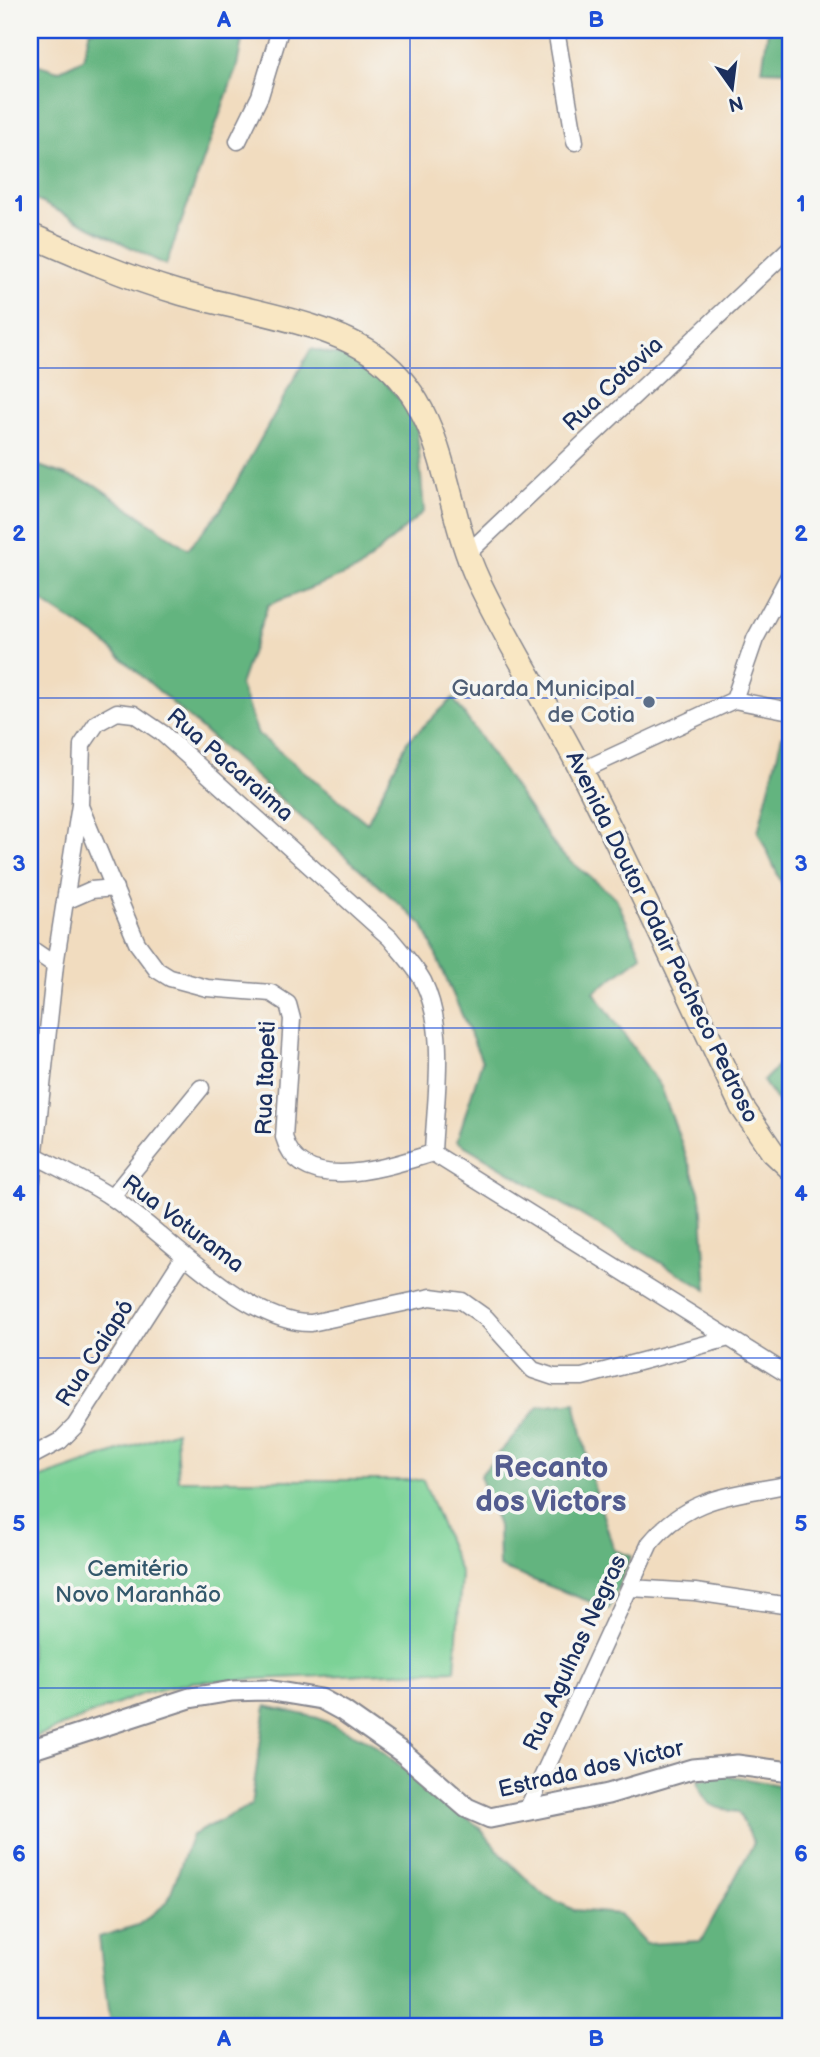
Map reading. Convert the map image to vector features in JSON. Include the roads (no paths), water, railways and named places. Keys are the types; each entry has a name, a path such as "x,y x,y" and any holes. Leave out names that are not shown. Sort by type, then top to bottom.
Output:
{"main road":[{"name":"Avenida Doutor Odair Pacheco Pedroso","path":"30,235 121,274 179,293 292,321 345,340 375,356 400,376 426,414 467,554 478,581 582,771 742,1107 772,1151 790,1168"}],"street":[{"path":"238,141 260,96 280,30"},
{"path":"556,30 575,142"},
{"name":"Rua Cotovia","path":"467,554 790,247"},
{"path":"734,700 755,639 790,574"},
{"path":"582,771 734,700 790,711"},
{"name":"Rua Pacaraima","path":"30,1198 55,965 80,805 82,745 88,732 105,716 117,712 134,714 162,733 390,939 421,978 435,1017 433,1153"},
{"name":"Rua Itapeti","path":"80,805 137,943 157,970 170,978 207,988 271,993 288,1004 292,1019 284,1137 288,1153 296,1162 307,1169 327,1174 401,1162 433,1153"},
{"path":"66,901 91,890 115,888"},
{"path":"30,948 55,965"},
{"path":"112,1197 201,1088"},
{"path":"433,1153 790,1376"},
{"name":"Rua Voturama","path":"36,1156 112,1197 183,1258 266,1311 293,1323 311,1322 430,1297 462,1301 486,1318 533,1370 554,1377 582,1377 729,1338"},
{"name":"Rua Caiapó","path":"30,1457 60,1441 75,1426 183,1258"},
{"name":"Rua Agulhas Negras","path":"527,1810 650,1543 668,1522 696,1504 790,1484"},
{"path":"631,1588 695,1592 790,1606"},
{"name":"Estrada dos Victor","path":"30,1750 190,1698 232,1690 267,1690 321,1699 343,1711 403,1753 467,1808 490,1818 608,1794 692,1769 737,1765 790,1772"}],"place":[{"name":"Guarda Municipal de Cotia","path":"649,702"}],"district":[{"name":"Recanto dos Victors","path":"551,1485"}],"park label":[{"name":"Cemitério Novo Maranhão","path":"138,1582"}]}
